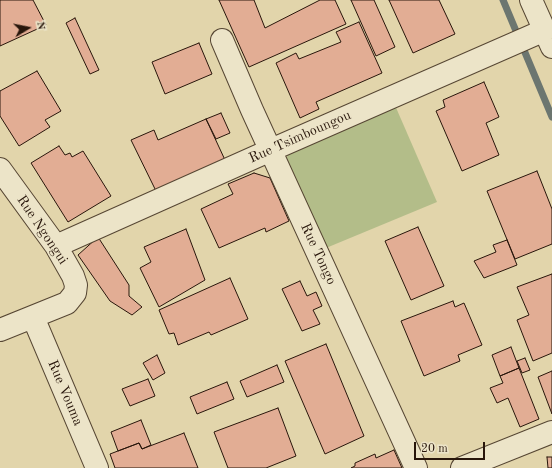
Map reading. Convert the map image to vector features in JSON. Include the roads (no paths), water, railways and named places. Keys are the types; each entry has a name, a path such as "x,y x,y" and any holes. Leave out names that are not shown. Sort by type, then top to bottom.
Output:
{"street":[{"path":"531,0 548,39"},
{"name":"Rue Tsimboungou","path":"56,246 271,150 548,39"},
{"name":"Rue Tongo","path":"222,40 252,110 416,468"},
{"name":"Rue Ngongui","path":"0,169 56,246 73,276 76,285 76,293 67,303 33,317"},
{"path":"0,330 33,317"},
{"name":"Rue Vouma","path":"33,317 96,468"},
{"path":"462,468 552,432"}],"waterway":[{"path":"503,0 552,117"}]}
